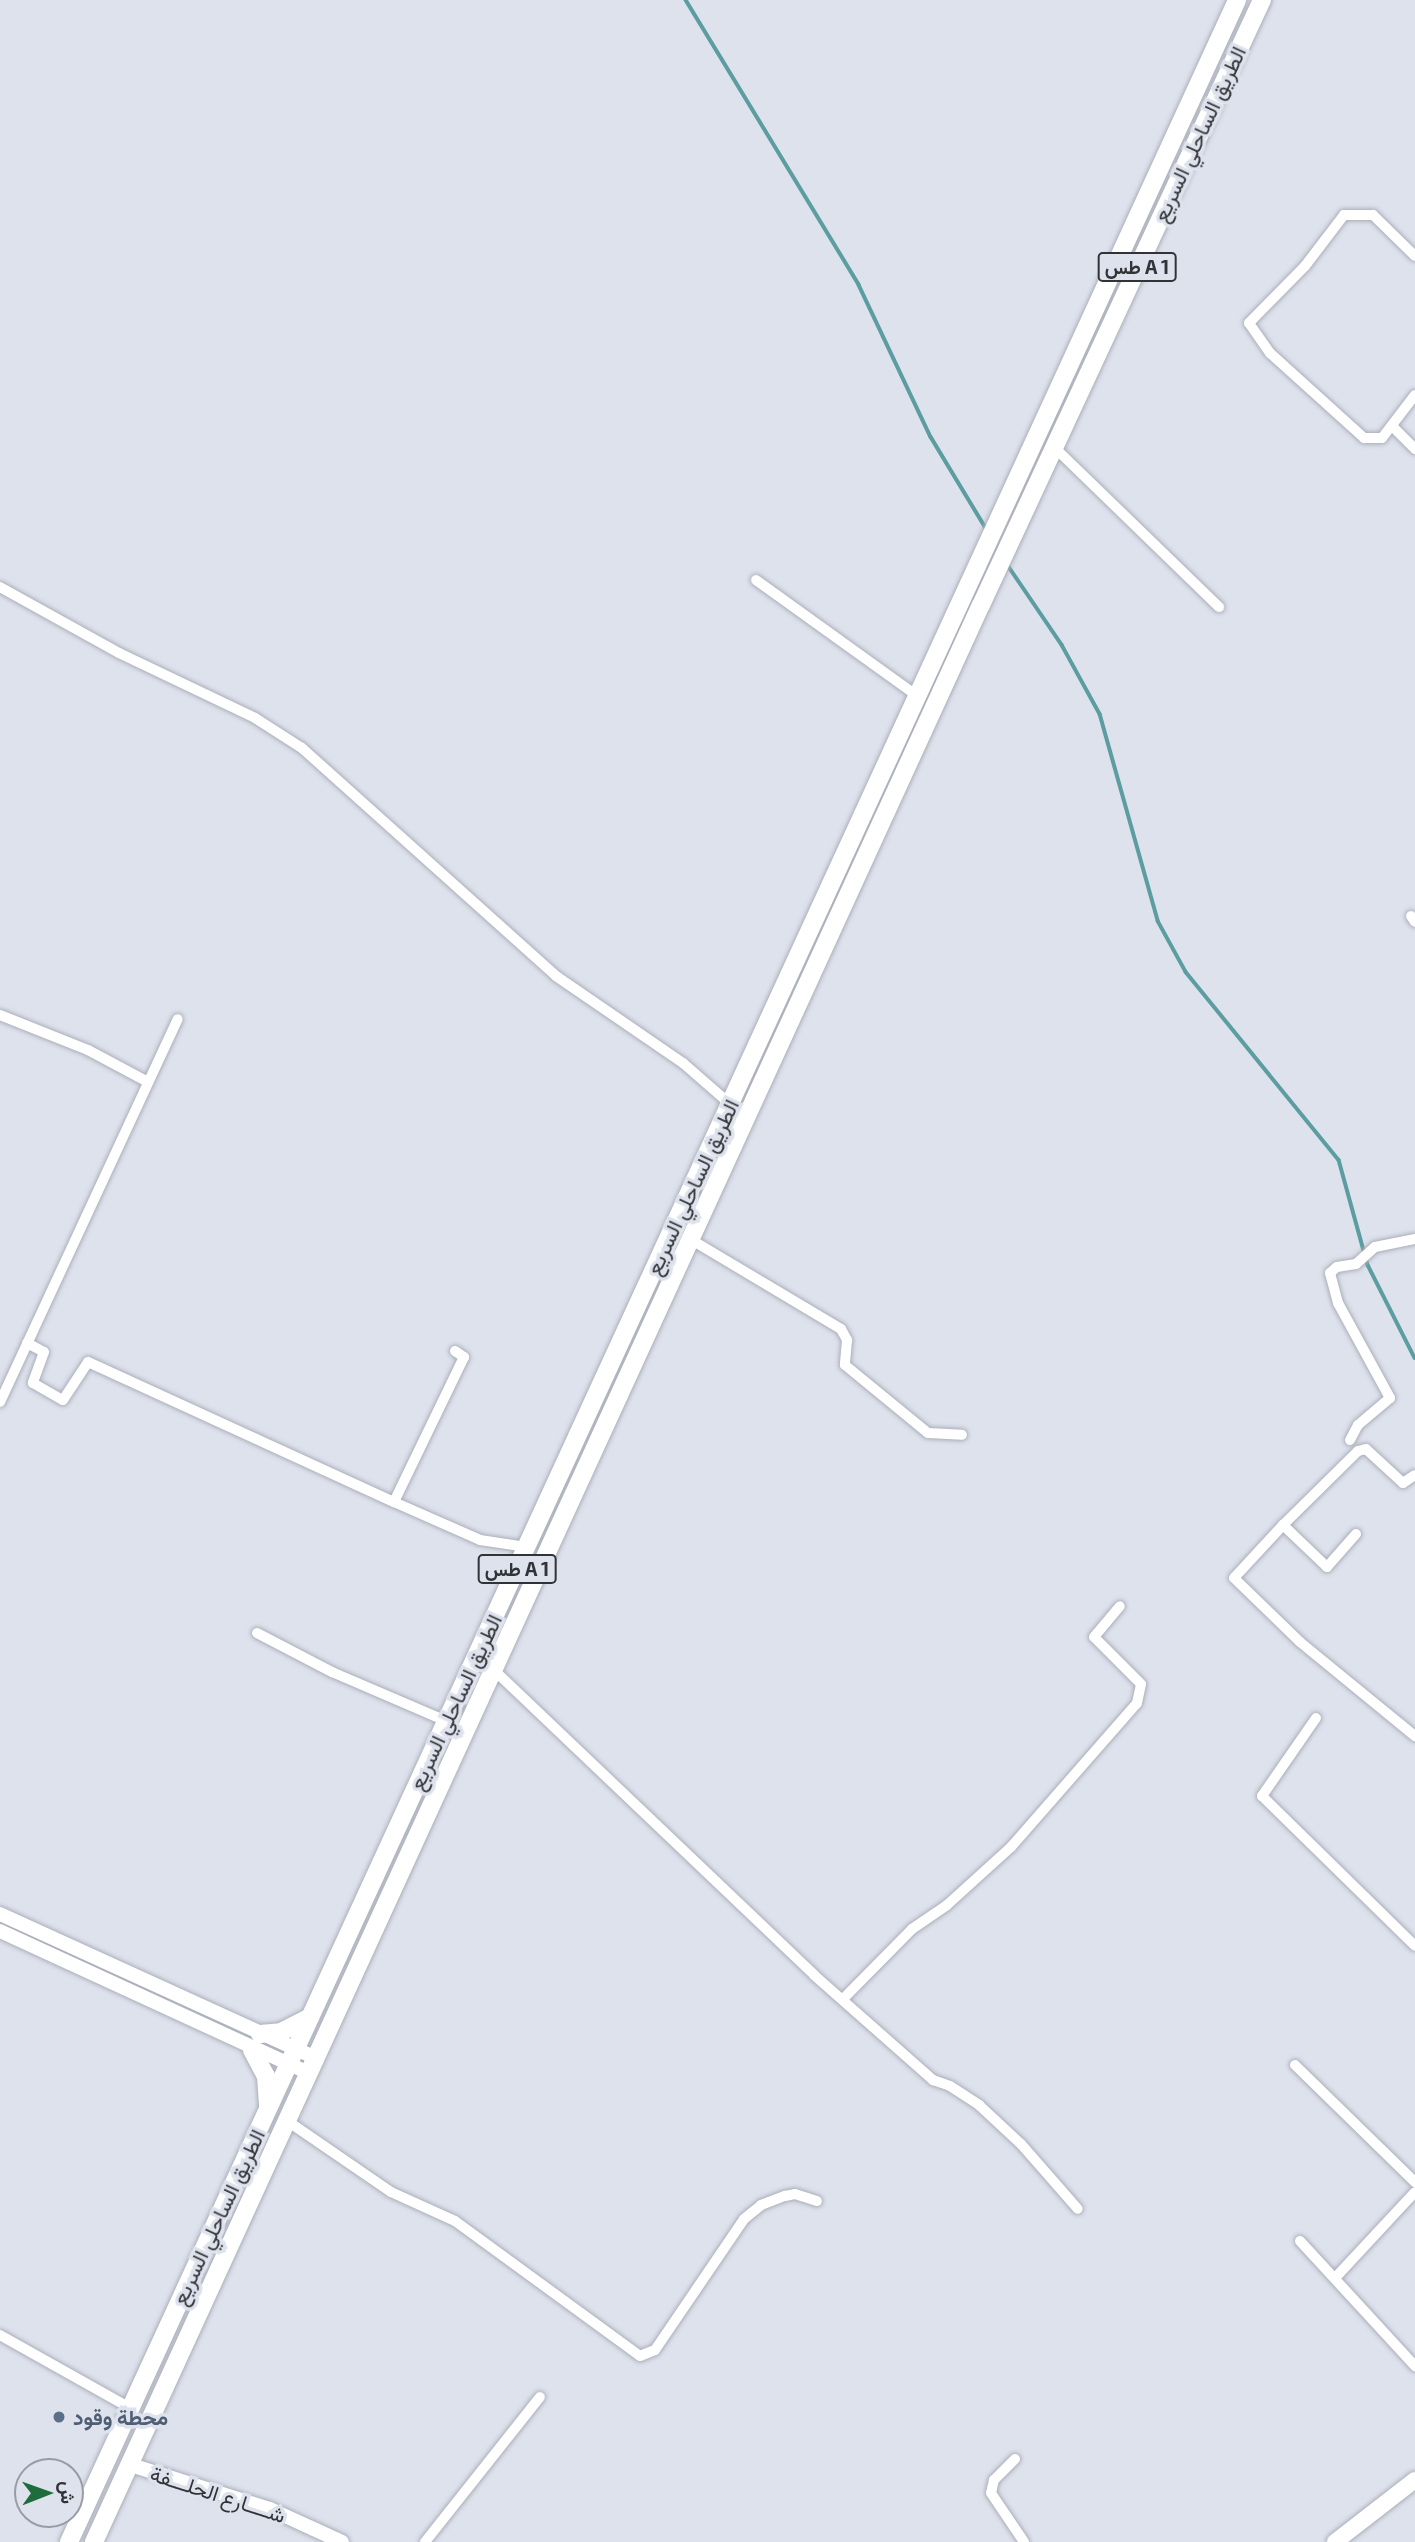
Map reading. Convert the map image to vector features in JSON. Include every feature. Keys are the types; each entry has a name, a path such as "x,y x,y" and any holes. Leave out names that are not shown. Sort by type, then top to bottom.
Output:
{"highway":[{"name":"الطريق الساحلي السريع","path":"1006,531 1237,0"},
{"name":"الطريق الساحلي السريع","path":"1006,531 1054,447 1262,0"},
{"path":"974,601 1006,531"},
{"name":"الطريق الساحلي السريع","path":"69,2542 444,1720 527,1547 730,1104 920,697 974,601"},
{"name":"الطريق الساحلي السريع","path":"94,2542 690,1239 974,601"},
{"path":"268,2106 266,2076 256,2042 310,2017"}],"main road":[{"path":"1335,2542 1415,2480"}],"street":[{"path":"1415,256 1373,215 1343,215 1306,266 1249,323 1270,353 1364,438 1382,438 1415,395"},
{"path":"1392,426 1415,449"},
{"path":"1054,447 1219,607"},
{"path":"755,580 920,697"},
{"path":"0,587 119,653 255,718 302,748 545,968 683,1063 730,1104"},
{"path":"0,1016 88,1050 148,1082"},
{"path":"0,1402 178,1019"},
{"path":"690,1239 841,1329 847,1340 845,1365 928,1433 962,1435"},
{"path":"1350,1440 1368,1415 1390,1398 1338,1303 1330,1273 1337,1267 1356,1264 1376,1247 1415,1240"},
{"path":"27,1343 44,1352 33,1382 63,1400 88,1362 480,1540 527,1547"},
{"path":"394,1502 464,1357 455,1351"},
{"path":"1415,1475 1403,1483 1366,1449 1358,1451 1234,1578 1239,1587 1415,1736"},
{"path":"1283,1525 1327,1567 1356,1534"},
{"path":"842,1998 912,1929 947,1905 1011,1847 1137,1703 1141,1684 1094,1637 1121,1606"},
{"path":"257,1633 332,1672 444,1720"},
{"path":"493,1669 659,1831 933,2080 950,2086 979,2105 1021,2144 1078,2209"},
{"path":"1316,1718 1262,1796 1415,1946"},
{"path":"0,1914 146,1990 310,2065"},
{"path":"0,1931 146,1990"},
{"path":"1294,2065 1415,2182"},
{"path":"285,2120 391,2192 455,2221 640,2356 655,2350 744,2219 761,2205 785,2196 795,2194 817,2201"},
{"path":"1335,2278 1415,2193"},
{"path":"1300,2241 1415,2366"},
{"path":"0,2335 130,2407"},
{"path":"425,2542 540,2397"},
{"path":"1016,2459 993,2480 991,2493 1024,2542"},
{"name":"شــــارع الحلـــفة","path":"131,2465 270,2509 342,2542"}],"waterway":[{"path":"686,0 859,285 931,437 987,530"},
{"path":"1007,564 1062,645 1100,714 1158,921 1186,972 1339,1160 1368,1265 1415,1358"}],"place":[{"name":"محطة وقود","path":"59,2417"}]}
